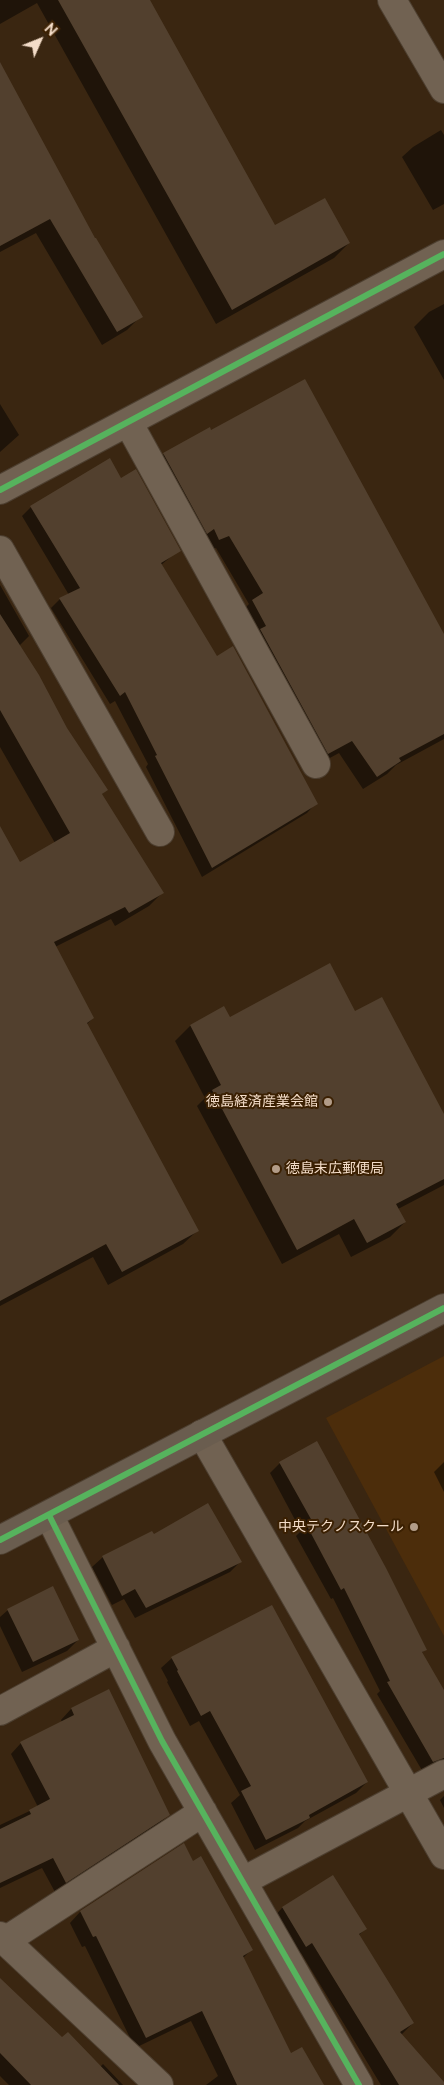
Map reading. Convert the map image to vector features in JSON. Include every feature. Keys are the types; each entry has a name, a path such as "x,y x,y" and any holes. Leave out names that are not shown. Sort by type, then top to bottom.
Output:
{"street":[{"path":"392,0 444,89"},
{"path":"0,490 444,254"},
{"path":"128,422 316,764"},
{"path":"0,550 160,832"},
{"path":"0,1540 444,1308"},
{"path":"202,1434 444,1855"},
{"path":"48,1515 162,1741 359,2085"},
{"path":"0,1711 116,1648"},
{"path":"243,1881 444,1774"},
{"path":"159,2085 2,1938 203,1812"}],"shaded area":[{"name":"中央テクノスクール","path":"444,1356 444,1636 326,1418"}],"building":[{"path":"58,0 150,0 275,225 325,198 350,243 232,310"},
{"path":"0,62 95,238 143,317 117,332 50,219 0,246"},
{"path":"305,379 444,634 444,734 399,758 401,761 377,777 352,741 328,754 260,629 266,626 252,600 263,593 229,536 219,540 214,529 207,534 163,453 210,427 211,430"},
{"path":"110,458 121,478 136,469 181,551 161,563 217,656 233,646 318,804 212,868 125,692 120,696 59,598 80,588 30,506"},
{"path":"0,614 39,675 67,728 108,790 102,794 164,893 129,913 125,907 54,942 94,1018 87,1023 199,1231 122,1272 106,1244 0,1301 0,826 20,862 70,833 0,710"},
{"name":"徳島経済産業会館","path":"330,963 355,1011 382,997 444,1114 444,1179 396,1204 406,1222 367,1243 354,1219 297,1250 212,1090 221,1085 190,1025 224,1006 230,1017"},
{"path":"317,1441 386,1568 427,1650 422,1652 444,1690 444,1758 433,1762 387,1682 390,1681 344,1588 341,1590 306,1524 312,1521 279,1462"},
{"path":"208,1503 242,1562 146,1608 135,1589 122,1596 102,1556 152,1531 154,1534"},
{"path":"53,1586 79,1640 33,1662 7,1609"},
{"path":"272,1605 368,1782 309,1815 310,1818 266,1840 241,1791 251,1786 210,1711 201,1716 171,1657"},
{"path":"109,1689 170,1815 66,1883 53,1858 0,1883 0,1829 31,1814 29,1810 50,1799 20,1742 74,1715 71,1708"},
{"path":"184,1843 193,1861 201,1856 253,1950 243,1956 291,2053 302,2047 324,2085 237,2085 202,2011 146,2038 96,1936 93,1937 80,1911"},
{"path":"333,1875 367,1929 359,1934 414,2023 400,2032 444,2082 444,2085 399,2085 312,1943 306,1947 282,1907"},
{"path":"0,1978 62,2037 68,2032 119,2085 31,2085 0,2053"}],"cycle path":[{"path":"0,490 444,254"},
{"path":"0,1540 444,1308"},
{"path":"49,1515 162,1741 359,2085"}],"place":[{"name":"徳島経済産業会館","path":"328,1102"},
{"name":"徳島末広郵便局","path":"276,1169"},
{"name":"中央テクノスクール","path":"414,1527"}]}
